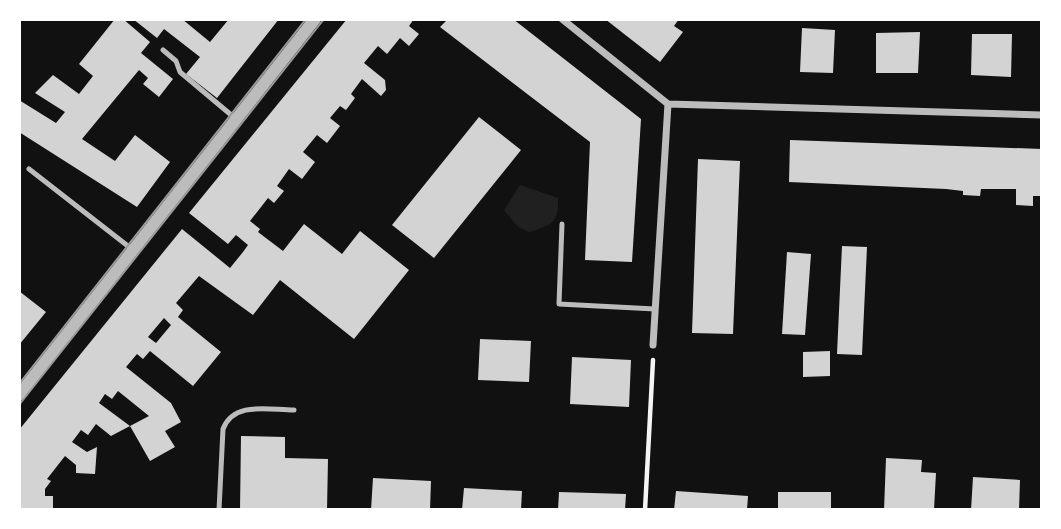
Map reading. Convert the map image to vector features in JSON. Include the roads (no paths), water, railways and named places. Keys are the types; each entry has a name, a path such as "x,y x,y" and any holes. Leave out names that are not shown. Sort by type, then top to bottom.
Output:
{"street":[{"path":"19,394 315,19"},
{"path":"562,19 668,104 1042,115"},
{"path":"653,345 668,104"}],"lane":[{"path":"163,50 176,61 180,72 236,119"},
{"path":"29,169 133,250"},
{"path":"562,224 559,304 655,309"},
{"path":"219,510 223,429 231,414 240,410 294,410"}],"tram line":[{"path":"19,384 306,19"},
{"path":"19,405 324,19"}]}
